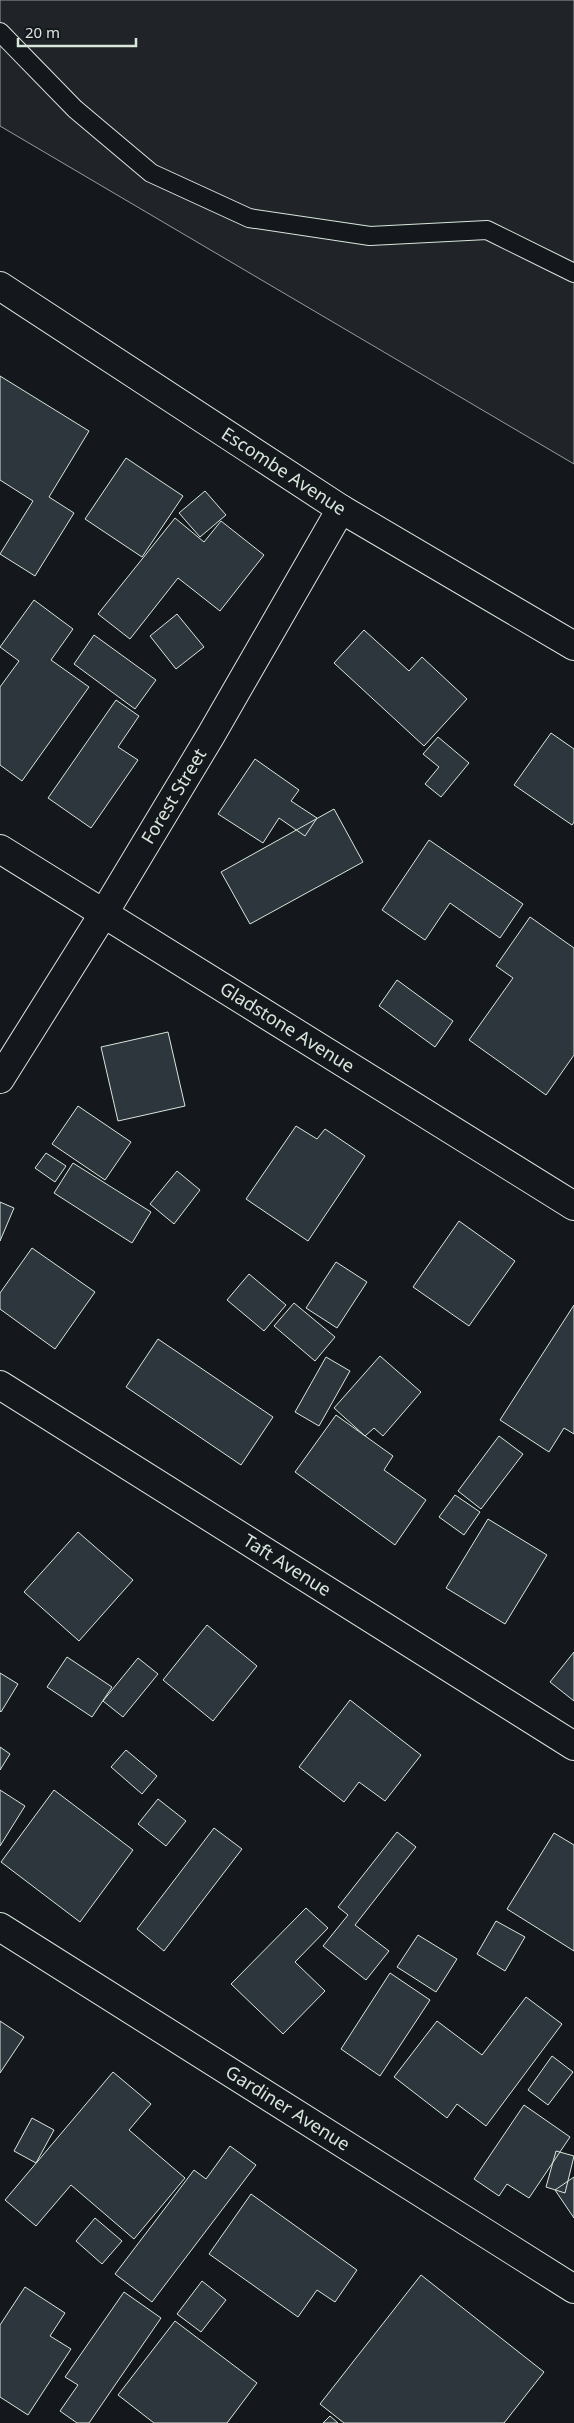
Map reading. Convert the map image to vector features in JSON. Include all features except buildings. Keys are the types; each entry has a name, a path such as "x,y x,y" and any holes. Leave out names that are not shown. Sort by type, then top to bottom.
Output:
{"street":[{"name":"Escombe Avenue","path":"0,286 341,509 574,646"},
{"name":"Forest Street","path":"0,1079 104,913 211,735 341,509"},
{"name":"Gladstone Avenue","path":"0,849 574,1206"},
{"name":"Taft Avenue","path":"0,1385 574,1746"},
{"name":"Gardiner Avenue","path":"0,1927 574,2290"}],"lane":[{"path":"0,32 74,109 151,173 248,218 370,236 487,230 574,273"}],"shaded area":[{"path":"0,0 574,0 574,464 0,126"}]}
